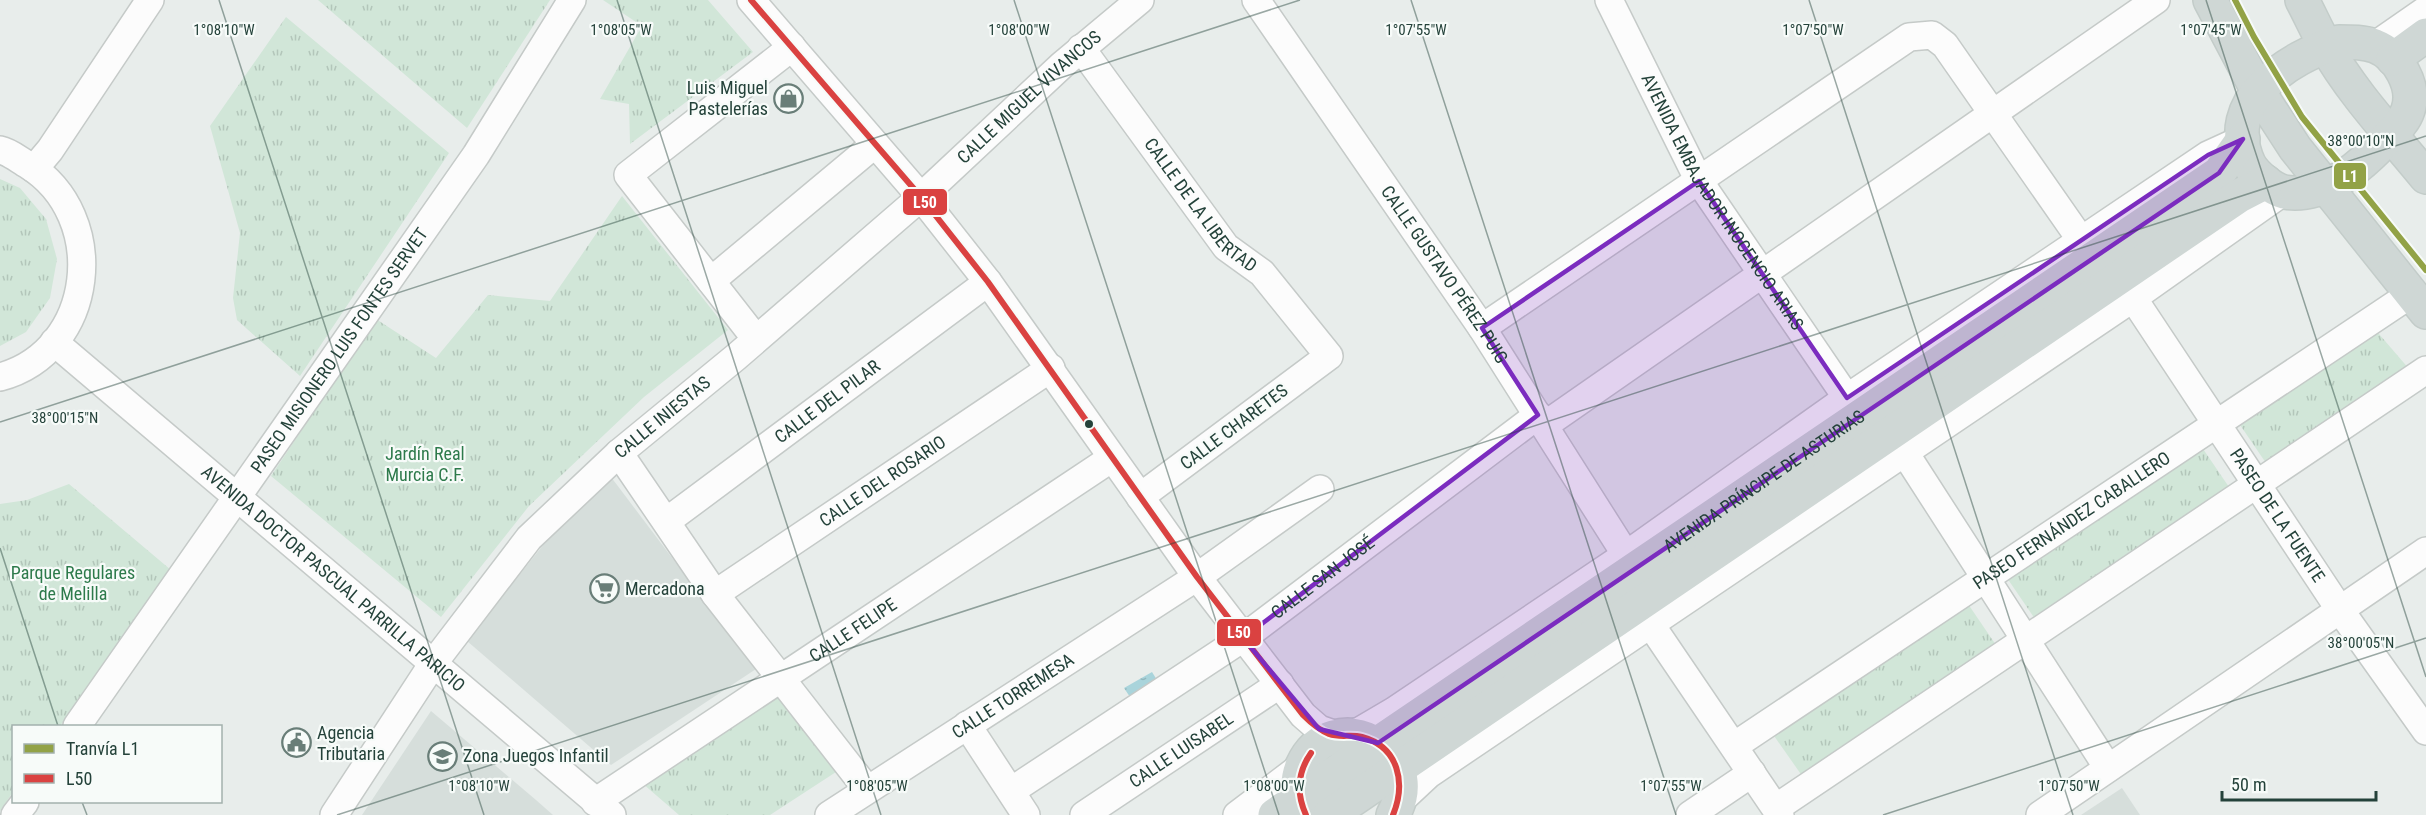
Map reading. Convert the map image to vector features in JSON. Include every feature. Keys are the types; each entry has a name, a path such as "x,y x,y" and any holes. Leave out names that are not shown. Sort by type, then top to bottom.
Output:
{"main road":[{"path":"2210,0 2258,91 2295,148 2419,303"},
{"path":"2302,0 2325,46 2362,99 2404,85"},
{"path":"2426,35 2404,85 2367,160 2348,174 2305,192 2274,187 2252,170 2245,155 2243,139 2244,121 2249,106 2258,91 2290,64 2325,46 2339,42 2358,42 2404,85 2426,177"},
{"name":"AVENIDA PRÍNCIPE DE ASTURIAS","path":"1294,809 1378,743 2219,173 2243,139"},
{"name":"AVENIDA PRÍNCIPE DE ASTURIAS","path":"1330,815 2219,210 2274,187"},
{"path":"1294,809 1298,781 1307,759 1323,742 1341,736 1358,736 1378,743 1392,757 1399,770 1402,789 1396,809"}],"street":[{"path":"34,169 50,150 150,0"},
{"name":"PASEO MISIONERO LUIS FONTES SERVET","path":"78,725 476,155 572,0"},
{"path":"751,0 921,198 988,282 1197,577 1303,715 1308,726 1307,759 1237,815"},
{"name":"CALLE MIGUEL VIVANCOS","path":"921,198 1081,48 1140,0"},
{"name":"CALLE GUSTAVO PÉREZ PUIG","path":"1256,0 1482,328 1626,555"},
{"name":"AVENIDA EMBAJADOR INOCENCIO ARIAS","path":"1610,0 1699,180 1847,398"},
{"name":"CALLE SAN JOSÉ","path":"1011,791 1243,638 1542,420 1762,273 2156,0"},
{"path":"2404,85 2426,10"},
{"path":"1482,328 1909,37 1932,35 1945,45 2081,240"},
{"path":"756,339 628,175 792,47"},
{"name":"CALLE DE LA LIBERTAD","path":"1081,48 1226,247 1262,273 1329,356"},
{"path":"1303,715 1319,729 1341,736 1360,731 1378,722 1626,555 1847,398 2081,240 2208,155 2243,139"},
{"path":"711,281 875,144"},
{"path":"0,150 34,169 52,183 71,211 81,242 82,275 74,308 66,326 54,342 34,361 9,375 0,377"},
{"path":"1396,809 1429,774 2133,298 2274,187"},
{"name":"CALLE INIESTAS","path":"334,815 432,665 529,538 619,453 736,357 921,198"},
{"name":"CALLE DEL PILAR","path":"667,521 988,282"},
{"name":"PASEO DE LA FUENTE","path":"2133,298 2340,610 2426,731"},
{"name":"PASEO FERNÁNDEZ CABALLERO","path":"1734,746 2216,423 2419,303"},
{"name":"AVENIDA DOCTOR PASCUAL PARRILLA PARICIO","path":"54,342 603,808"},
{"name":"CALLE CHARETES","path":"1140,497 1329,356"},
{"name":"CALLE DEL ROSARIO","path":"715,594 1051,368"},
{"path":"1652,625 1778,812 2026,640 2426,370"},
{"path":"619,453 715,594 867,789"},
{"path":"1905,453 2108,768"},
{"name":"CALLE FELIPE","path":"603,808 781,679 1112,458"},
{"name":"CALLE TORREMESA","path":"829,815 1197,577 1320,489"},
{"path":"2040,815 2426,551"},
{"name":"CALLE LUISABEL","path":"1084,815 1280,684"},
{"path":"967,724 1026,815"},
{"path":"1690,815 1752,773"}],"highlighted area":[{"path":"2243,139 2219,173 1378,743 1319,729 1243,638 1538,415 1482,328 1699,181 1847,398 2208,155"}],"shaded area":[{"path":"611,477 756,669 611,765 467,641 544,544"},
{"name":"Zona Juegos Infantil","path":"431,711 536,800 553,815 362,815"},
{"path":"2122,788 2140,815 2081,815"}],"green space":[{"path":"318,0 550,0 467,128"},
{"path":"603,0 708,0 753,52 630,144 629,104 600,99 642,26"},
{"path":"286,17 449,153 300,376 237,320 233,298 240,233 210,126"},
{"path":"0,179 20,188 46,219 57,259 50,298 26,332 0,346"},
{"name":"Jardín Real Murcia C.F.","path":"622,196 728,330 644,397 529,506 441,617 271,476 376,319 436,358 488,295 550,301"},
{"path":"2373,327 2410,370 2268,466 2236,419"},
{"path":"2199,443 2231,490 2037,622 2005,575"},
{"name":"Parque Regulares de Melilla","path":"69,484 171,570 61,725 12,725 12,793 0,811 0,504 27,500"},
{"path":"1966,601 1998,648 1805,780 1772,733"},
{"path":"784,689 836,772 770,815 679,815 642,783"}],"water":[{"path":"1152,672 1157,680 1130,697 1124,688"}],"tram line":[{"name":"L1","path":"2235,0 2254,37 2302,117 2426,270"}],"transit line":[{"name":"L50","path":"751,0 921,197 988,282 1197,577 1303,715 1315,726 1329,734 1362,737 1384,749 1391,758 1399,779 1399,791 1393,815"},
{"name":"L50","path":"1306,815 1299,791 1303,768 1311,753"}],"place":[{"name":"Luis Miguel Pastelerías","path":"789,98"},
{"name":"Mercadona","path":"604,589"},
{"name":"Agencia Tributaria","path":"296,743"},
{"name":"Zona Juegos Infantil","path":"442,756"}]}
